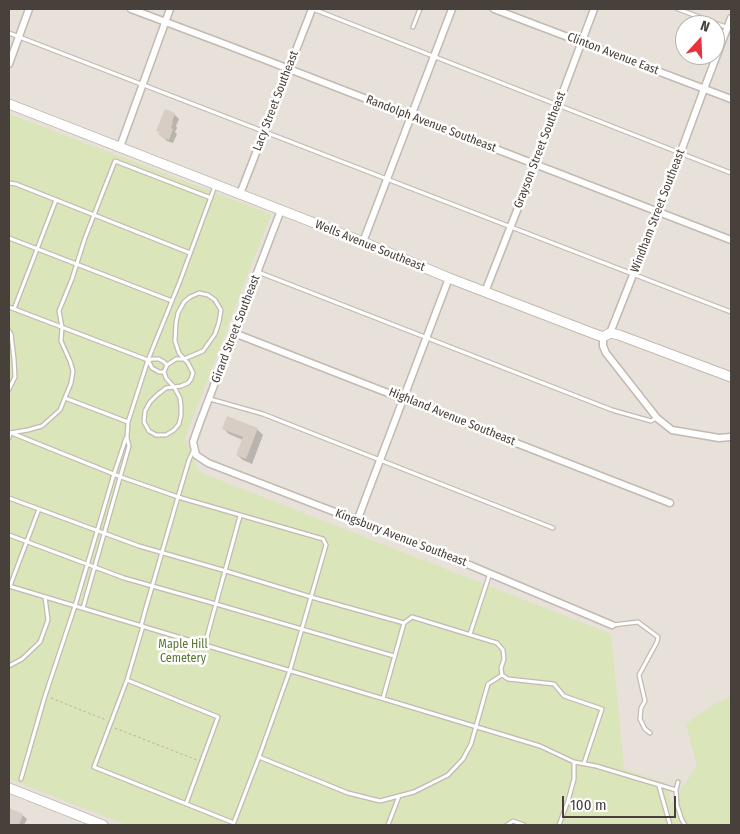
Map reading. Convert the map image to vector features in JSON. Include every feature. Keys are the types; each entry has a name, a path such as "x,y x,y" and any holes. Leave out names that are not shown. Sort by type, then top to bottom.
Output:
{"street":[{"path":"9,64 30,9"},
{"name":"Randolph Avenue Southeast","path":"131,9 731,240"},
{"path":"120,147 170,9"},
{"name":"Lacy Street Southeast","path":"240,194 312,9"},
{"path":"363,242 452,9"},
{"name":"Clinton Avenue East","path":"494,9 731,99"},
{"name":"Grayson Street Southeast","path":"484,292 594,9"},
{"name":"Windham Street Southeast","path":"606,335 658,212 704,88 729,28 731,18"},
{"name":"Wells Avenue Southeast","path":"9,104 363,242 484,292 606,335 619,335 731,377"},
{"name":"Girard Street Southeast","path":"195,448 193,442 281,210"},
{"path":"357,521 449,278"},
{"name":"Highland Avenue Southeast","path":"234,333 670,503"},
{"path":"606,335 603,346 606,353 657,418 672,430 719,438 731,437"},
{"name":"Kingsbury Avenue Southeast","path":"195,448 196,455 208,462 441,553 612,625"},
{"path":"9,788 103,825"}],"lane":[{"path":"312,9 731,173"},
{"path":"413,27 420,9"},
{"path":"678,9 729,28"},
{"path":"9,33 731,312"},
{"path":"10,433 42,426 60,410 71,383 74,371 61,341 62,328 59,311 77,264 84,238 115,161 211,198"},
{"path":"9,182 190,253"},
{"path":"21,780 45,696 127,438 128,422 148,360 216,185"},
{"path":"14,309 56,200"},
{"path":"9,238 172,301"},
{"path":"258,271 612,410 651,421 657,418"},
{"path":"184,359 176,359 167,365 164,372 166,378 174,387 180,398 181,416 174,430 166,435 156,435 149,431 144,422 145,411 150,402 166,388 174,387 180,386 188,383 192,373 190,367 184,359 179,354 175,342 178,313 184,302 190,297 199,293 208,295 215,300 221,310 215,334 203,351 184,359"},
{"path":"9,307 148,360 160,359 167,365"},
{"path":"9,330 15,377 9,389"},
{"path":"148,360 152,368 159,372 164,372"},
{"path":"65,398 128,422"},
{"path":"209,398 263,414 553,528"},
{"path":"9,438 10,433"},
{"path":"10,433 121,477 178,497 323,539 326,545 290,670 233,824 94,767 127,680 152,585 178,497 188,460 195,448"},
{"path":"83,608 130,446 127,438"},
{"path":"9,498 139,546 404,623"},
{"path":"39,509 9,586 540,746 574,762 584,763 676,790"},
{"path":"205,644 240,516"},
{"path":"9,535 124,578 394,656"},
{"path":"470,634 490,573"},
{"path":"9,666 22,659 40,642 48,620 45,596"},
{"path":"383,698 404,623 412,618 470,634 497,643 504,650 501,668 502,675 508,679 554,684 564,696 602,709 584,763"},
{"path":"612,625 638,622 658,637 658,642 639,675 645,701 641,708 640,719 645,729 650,732"},
{"path":"259,758 348,793 380,801 414,792 448,775 463,759 471,744 488,684 502,675"},
{"path":"127,680 218,717 186,804"},
{"path":"559,825 574,778 574,762"},
{"path":"678,782 676,790 677,805 685,825"},
{"path":"659,785 670,825"},
{"path":"388,825 399,796"},
{"path":"507,825 514,821 524,825"}],"path":[{"path":"45,696 111,722"},
{"path":"110,726 201,762"}],"shaded area":[{"path":"9,9 731,9 731,825 9,825"}],"green space":[{"name":"Maple Hill Cemetery","path":"9,114 271,214 185,438 199,472 611,634 624,769 666,783 671,804 697,766 686,724 716,703 731,696 731,825 127,825 9,779"}],"building":[{"path":"165,109 175,113 171,128 173,129 169,140 158,135 159,132 156,131"},
{"path":"227,416 258,428 246,459 236,455 243,437 222,429"},
{"path":"9,808 23,814 19,825 9,825"}]}
